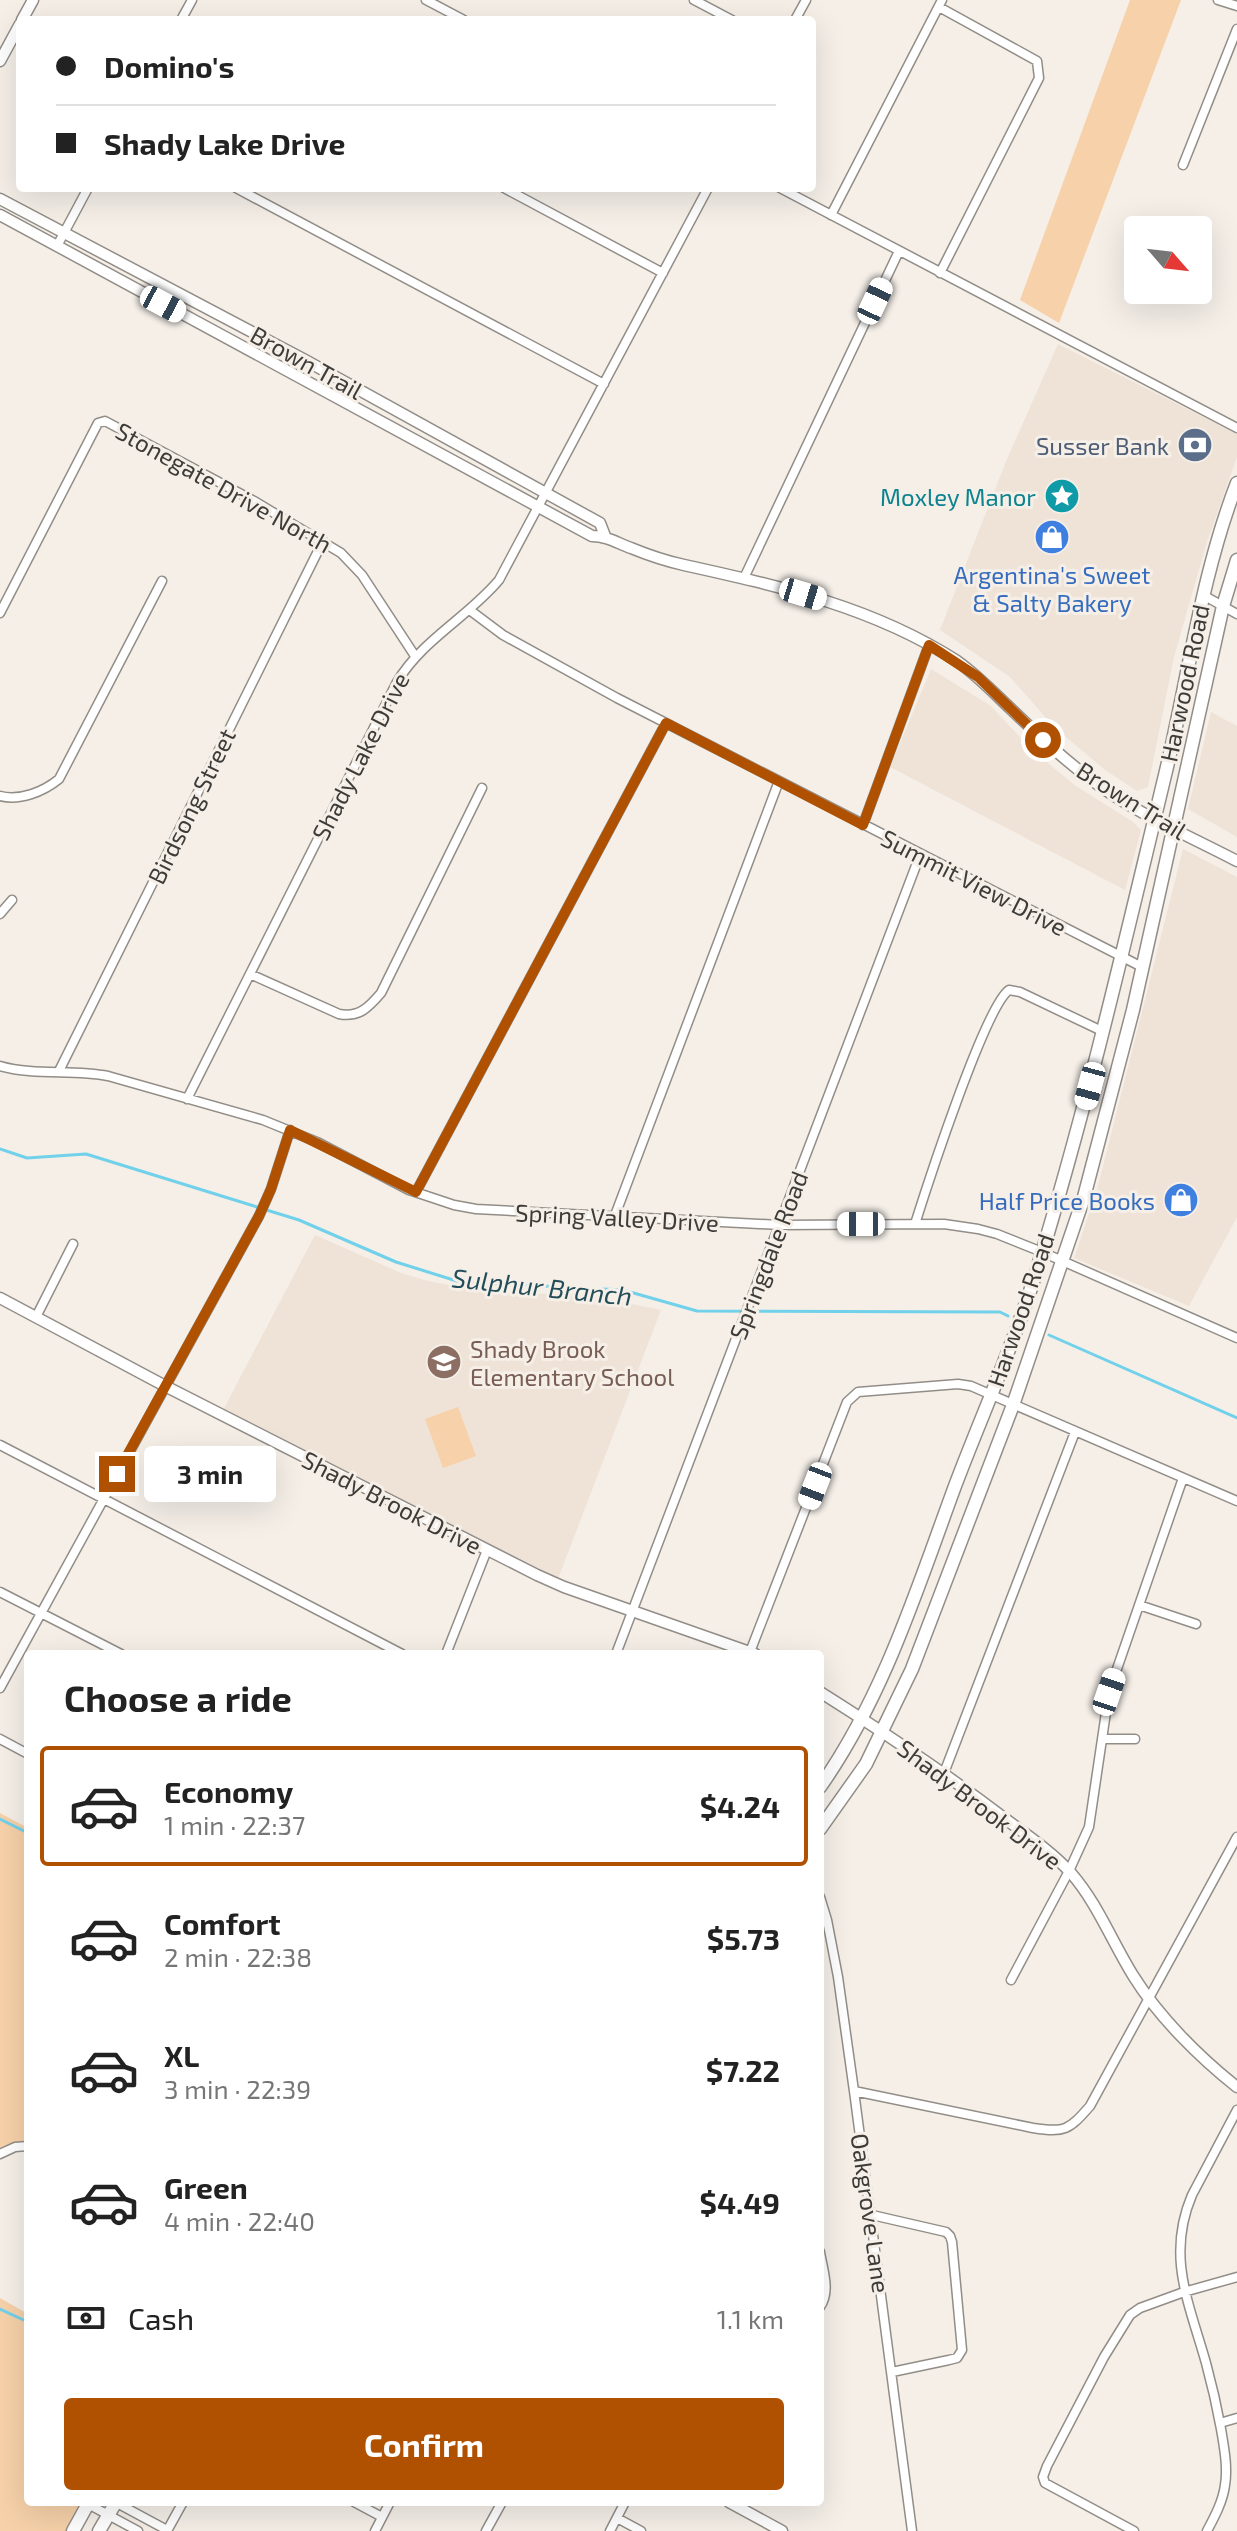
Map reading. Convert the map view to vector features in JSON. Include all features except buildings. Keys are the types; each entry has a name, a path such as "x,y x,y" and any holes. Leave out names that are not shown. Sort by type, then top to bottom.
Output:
{"main road":[{"name":"Harwood Road","path":"824,1782 862,1718 906,1619 1033,1283 1077,1138 1155,818 1203,595 1236,490"},
{"name":"Harwood Road","path":"824,1824 846,1796 884,1732 912,1669 1013,1405 1084,1197 1142,967 1223,606 1237,560"},
{"path":"73,2531 87,2506"},
{"path":"99,2531 114,2506"}],"street":[{"path":"426,0 456,16"},
{"path":"694,0 724,16"},
{"path":"1218,0 1237,6"},
{"path":"831,215 941,4 1037,61 1040,70 1039,78 940,273"},
{"path":"1183,165 1237,29"},
{"path":"0,61 16,31"},
{"path":"57,246 86,192"},
{"path":"244,192 604,384"},
{"path":"511,192 663,273"},
{"name":"Shady Lake Drive","path":"187,1099 397,682 415,656 471,611 499,580 706,192"},
{"path":"788,192 1237,428"},
{"name":"Brown Trail","path":"0,199 305,360 600,523 605,536"},
{"name":"Brown Trail","path":"0,215 592,536 605,536 669,562 744,578 847,607 893,626 978,677 1043,740 1090,779 1237,861"},
{"path":"744,578 899,251"},
{"path":"297,376 305,360"},
{"name":"Stonegate Drive North","path":"0,613 101,421 226,486 341,553 362,575 415,656"},
{"name":"Birdsong Street","path":"59,1071 323,541"},
{"path":"0,796 17,798 37,793 51,786 66,770 162,581"},
{"path":"1203,595 1237,614"},
{"name":"Summit View Drive","path":"471,611 503,635 666,723 1142,967"},
{"path":"863,825 929,645"},
{"path":"416,1192 666,723"},
{"path":"614,1218 779,781"},
{"path":"250,974 339,1014 355,1015 368,1008 381,993 482,788"},
{"name":"Springdale Road","path":"617,1650 920,855"},
{"path":"0,914 12,900"},
{"path":"915,1224 981,1039 1001,995 1009,990 1020,992 1104,1032"},
{"name":"Spring Valley Drive","path":"0,1066 108,1076 263,1120 290,1130 416,1192 454,1205 486,1211 780,1225 944,1224 978,1229 1042,1252 1237,1338"},
{"path":"0,1688 259,1216 290,1130"},
{"path":"36,1317 73,1244"},
{"name":"Shady Brook Drive","path":"0,1298 167,1387 564,1587 744,1650"},
{"path":"753,1650 847,1402 867,1390 958,1384 990,1394 1237,1501"},
{"path":"944,1773 1075,1432"},
{"path":"0,1445 394,1650"},
{"path":"1011,1980 1089,1827 1109,1692 1183,1478"},
{"path":"448,1650 487,1550"},
{"path":"0,1592 113,1650"},
{"path":"1139,1605 1196,1624"},
{"name":"Shady Brook Drive","path":"824,1694 944,1773 1069,1871 1095,1907 1134,1977 1149,1997 1214,2069 1237,2087"},
{"path":"0,1739 24,1752"},
{"path":"1102,1739 1135,1739"},
{"path":"854,2091 1051,2131 1072,2126 1090,2106 1237,1837"},
{"name":"Oakgrove Lane","path":"824,1910 838,1977 872,2215 912,2531"},
{"path":"1207,2531 1226,2482 1225,2453 1206,2363 1184,2292 1179,2244 1187,2207 1237,2110"},
{"path":"0,2154 24,2146"},
{"path":"872,2215 946,2232 952,2242 962,2350 957,2358 892,2372"},
{"path":"824,2273 827,2289 824,2301"},
{"path":"1134,2531 1045,2483 1043,2477 1047,2466 1104,2357 1130,2315 1140,2308 1184,2292 1237,2277"},
{"path":"1220,2423 1237,2418"},
{"path":"94,2506 138,2531"},
{"path":"123,2506 167,2531 181,2506"},
{"path":"361,2506 382,2517"},
{"path":"375,2531 388,2506"},
{"path":"486,2531 500,2506"},
{"path":"610,2531 623,2506"},
{"path":"736,2506 782,2531"},
{"path":"617,2518 641,2531"}],"shaded area":[{"path":"1130,0 1181,0 1059,323 1020,300"},
{"path":"1058,344 1237,434 1237,457 1207,542 1174,657 1148,787 1137,791 1105,770 1054,727 1010,677 940,630 1007,459"},
{"path":"931,669 991,706 1033,751 1076,786 1141,830 1125,890 890,767"},
{"path":"1211,712 1237,726 1237,837 1188,809"},
{"path":"1183,849 1237,877 1237,1217 1189,1306 1074,1258 1097,1190"},
{"name":"Shady Brook Elementary School","path":"315,1235 401,1273 428,1281 511,1293 597,1295 661,1310 556,1584 221,1414"},
{"path":"458,1407 476,1456 443,1468 425,1419"},
{"path":"0,1813 24,1826 24,2147 0,2154"},
{"path":"0,2298 24,2312 24,2506 87,2506 73,2531 0,2531"}],"waterway":[{"name":"Sulphur Branch","path":"0,1149 27,1158 86,1154 299,1220 396,1262 460,1282 623,1290 697,1311 1000,1312 1008,1316"},
{"name":"Sulphur Branch","path":"1049,1335 1237,1418"},
{"path":"0,1819 24,1831"},
{"path":"0,2309 24,2320"}],"place":[{"name":"Susser Bank","path":"1195,445"},
{"name":"Moxley Manor","path":"1062,496"},
{"name":"Argentina's Sweet & Salty Bakery","path":"1052,537"},
{"name":"Half Price Books","path":"1181,1200"},
{"name":"Shady Brook Elementary School","path":"444,1362"}],"route":[{"path":"117,1474 259,1216 290,1130 416,1192 666,723 863,825 929,645 978,677 1043,740"}]}
